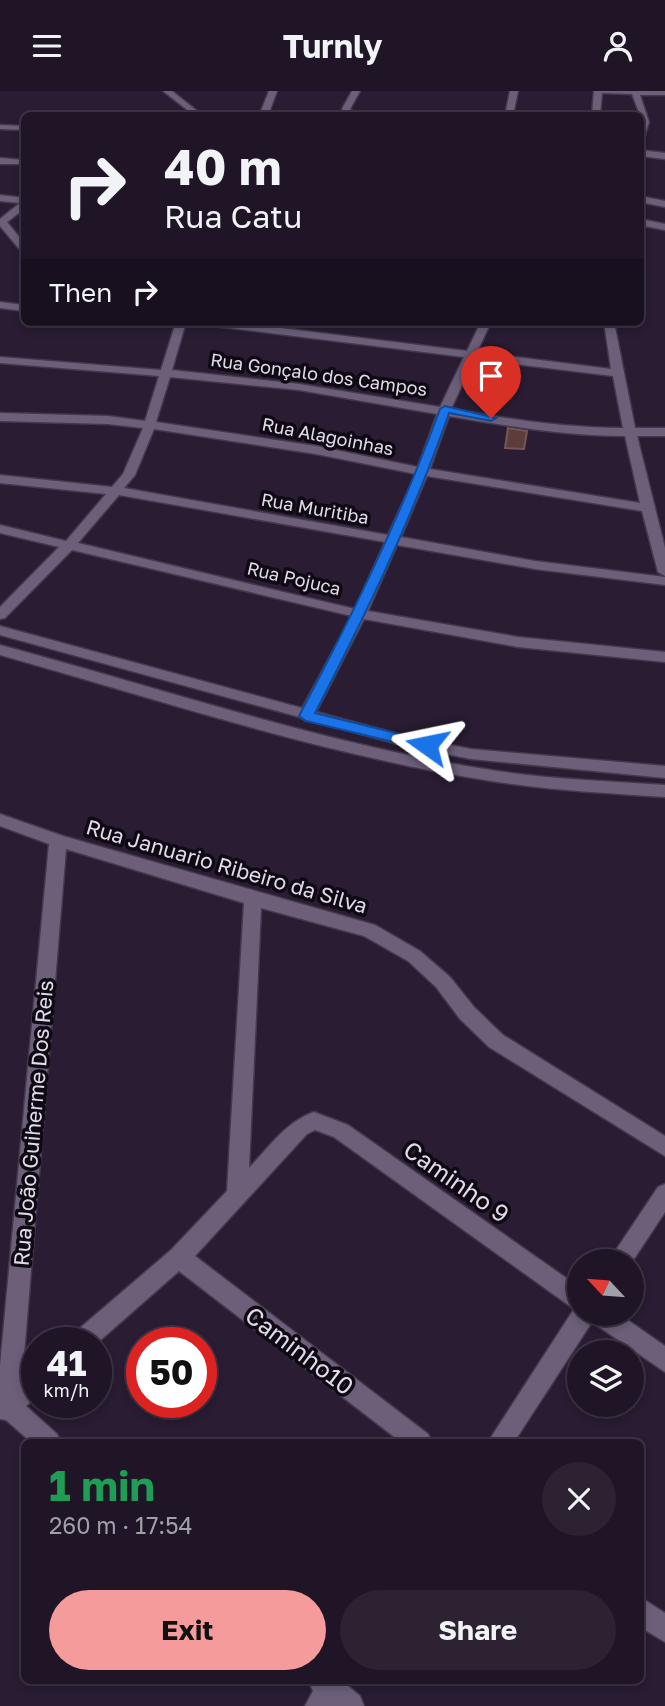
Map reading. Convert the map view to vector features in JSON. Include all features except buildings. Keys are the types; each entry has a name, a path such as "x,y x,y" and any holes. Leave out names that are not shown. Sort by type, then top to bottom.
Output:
{"street":[{"path":"167,91 194,112"},
{"path":"268,112 265,111 273,91"},
{"path":"350,112 346,109 356,91"},
{"path":"510,112 514,91"},
{"path":"596,112 598,91"},
{"path":"604,91 665,93"},
{"path":"635,92 642,112"},
{"path":"0,127 21,128"},
{"path":"644,153 665,156"},
{"path":"0,160 21,162"},
{"path":"0,198 21,202"},
{"path":"644,200 665,204"},
{"path":"21,206 5,222 21,246"},
{"path":"644,223 665,227"},
{"path":"0,305 21,308"},
{"path":"0,615 69,545 129,475 150,424 180,326"},
{"path":"239,326 617,373"},
{"path":"306,716 360,614 423,472 445,409 484,326"},
{"path":"610,326 617,373 647,508 665,572"},
{"name":"Rua Gonçalo dos Campos","path":"0,360 299,387 445,409 537,427 631,433 665,432"},
{"name":"Rua Alagoinhas","path":"0,417 150,424 647,508"},
{"name":"Rua Muritiba","path":"0,478 118,491 536,565 665,581"},
{"name":"Rua Pojuca","path":"0,529 360,614 518,642 665,657"},
{"path":"0,630 405,741 471,754 665,772"},
{"path":"0,650 297,732 461,771 665,792"},
{"name":"Rua Januario Ribeiro da Silva","path":"0,820 58,841 253,899 369,930 414,956 443,982 467,1013 496,1041 665,1147"},
{"name":"Rua João Guiherme Dos Reis","path":"4,1410 58,841"},
{"path":"98,1327 179,1257 237,1195 253,899"},
{"name":"Caminho 9","path":"237,1195 300,1128 314,1121 341,1131 567,1291"},
{"path":"628,1249 665,1193"},
{"name":"Caminho10","path":"179,1257 416,1439"},
{"path":"502,1439 575,1327"},
{"path":"618,1327 665,1360"},
{"path":"21,1395 4,1410 46,1439"},
{"path":"644,1613 665,1629"}],"route":[{"path":"427,745 306,716 360,614 423,472 445,409 491,418"}]}
